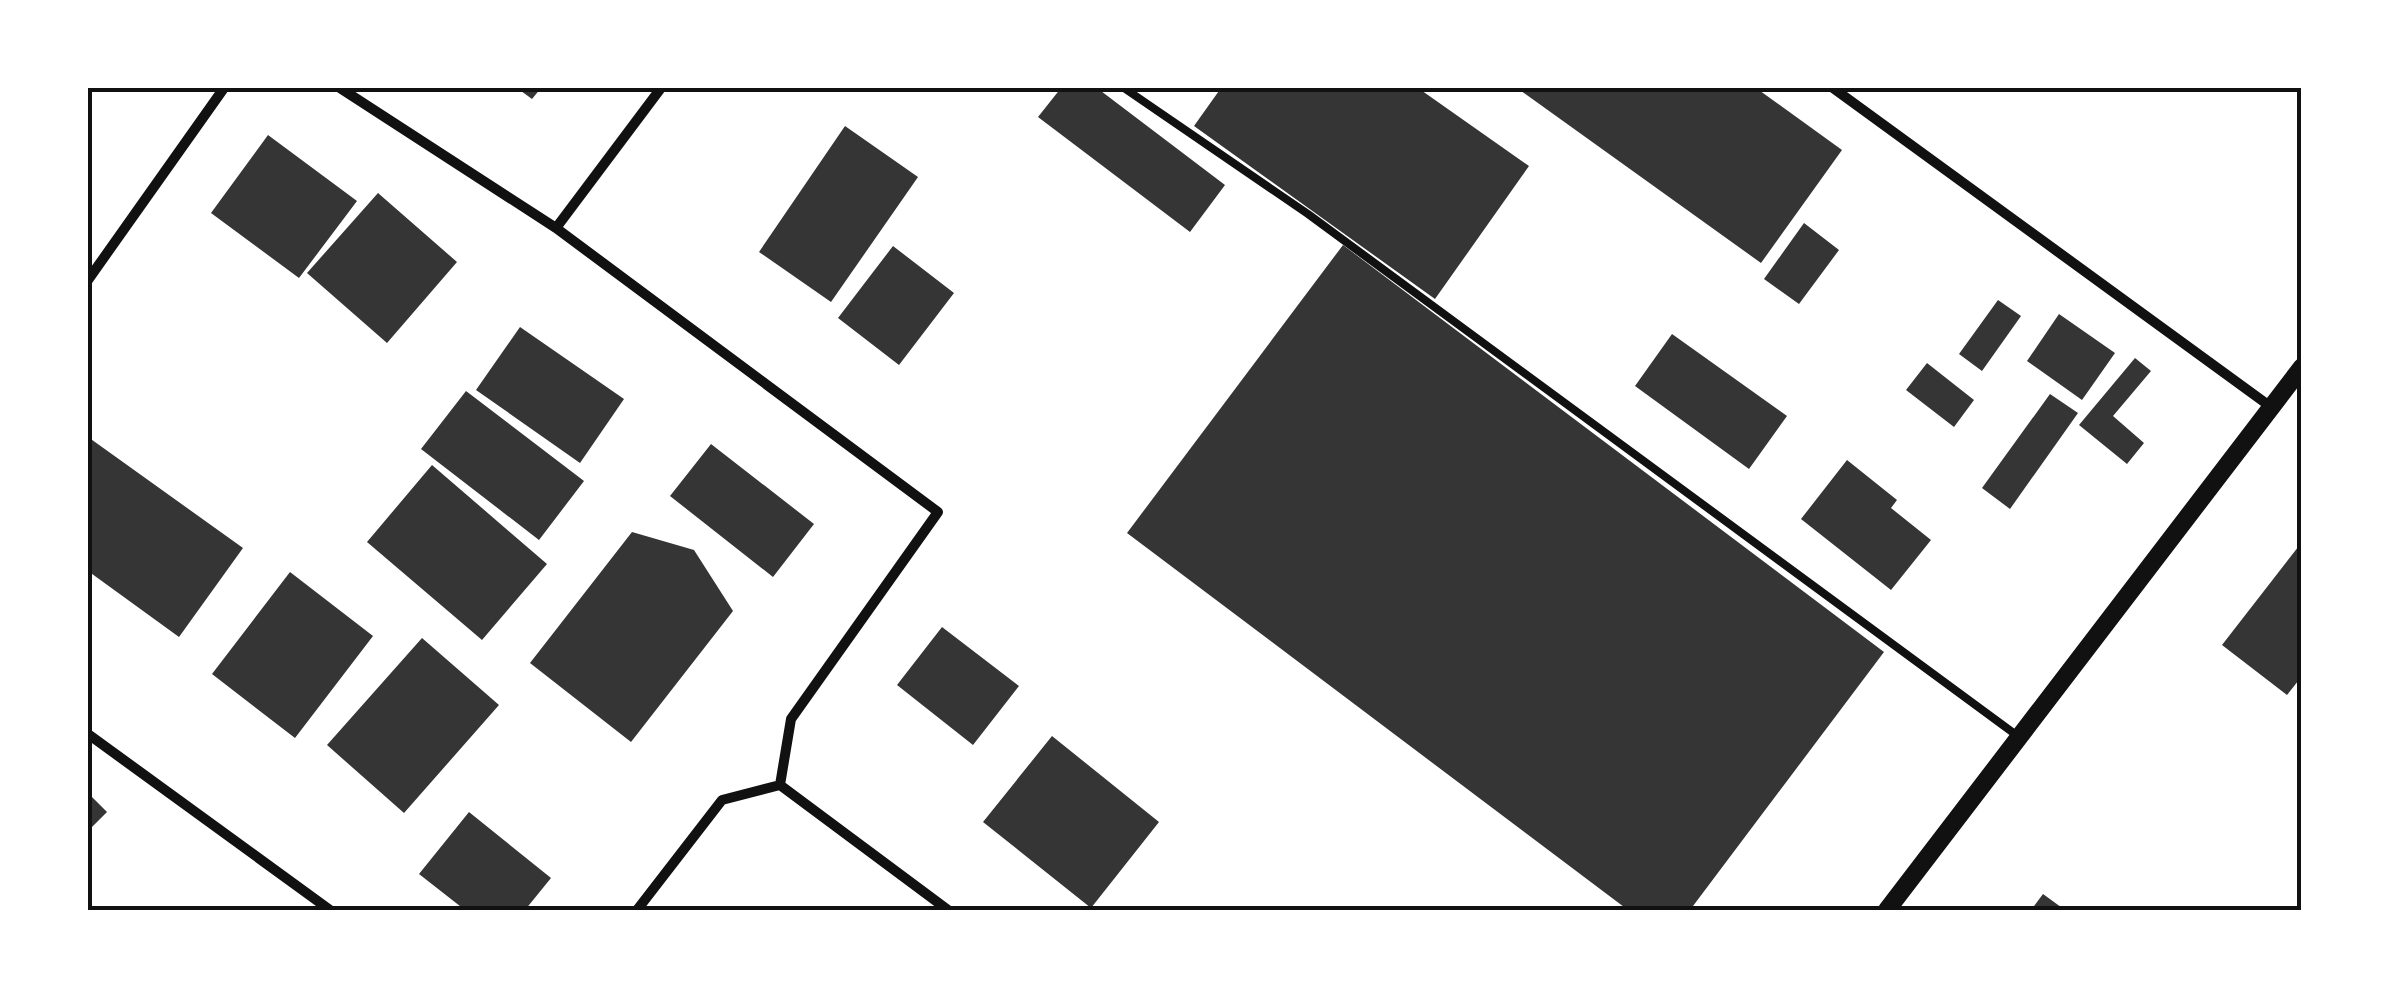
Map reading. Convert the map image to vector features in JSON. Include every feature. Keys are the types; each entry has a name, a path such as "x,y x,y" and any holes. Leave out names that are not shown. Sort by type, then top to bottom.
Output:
{"street":[{"path":"88,280 224,88"},
{"path":"340,88 556,228 938,512 791,720 780,785"},
{"path":"556,228 661,88"},
{"path":"1833,88 2271,407"},
{"path":"1887,910 2302,367"},
{"path":"88,734 330,910"},
{"path":"638,910 722,800 780,785"},
{"path":"780,785 948,910"}],"lane":[{"path":"1124,88 1308,214 2019,737"}],"building":[{"path":"517,88 541,88 532,99"},
{"path":"1061,88 1097,88 1225,185 1190,232 1038,117"},
{"path":"1221,88 1418,88 1529,166 1435,299 1194,126"},
{"path":"1517,88 1756,88 1842,150 1761,263"},
{"path":"845,126 918,177 831,302 759,252"},
{"path":"268,135 357,201 299,278 211,213"},
{"path":"378,193 457,262 387,343 307,273"},
{"path":"1804,223 1839,250 1799,304 1764,279"},
{"path":"1343,245 1884,652 1690,910 1628,910 1127,533"},
{"path":"893,246 954,293 899,365 838,318"},
{"path":"1998,300 2021,316 1982,371 1959,354"},
{"path":"2059,314 2115,353 2082,400 2027,361"},
{"path":"520,327 624,399 580,463 476,390"},
{"path":"1672,334 1787,416 1749,469 1635,386"},
{"path":"2135,358 2151,371 2113,416 2144,443 2127,464 2079,425"},
{"path":"1927,363 1974,400 1954,427 1906,390"},
{"path":"466,391 584,481 539,540 421,449"},
{"path":"2050,394 2078,413 2010,509 1982,488"},
{"path":"88,437 243,548 179,637 88,571"},
{"path":"711,444 814,524 773,577 670,496"},
{"path":"1847,460 1897,500 1891,508 1931,540 1891,590 1801,519"},
{"path":"432,465 547,564 482,640 367,542"},
{"path":"632,532 694,550 733,611 631,742 530,663"},
{"path":"2302,542 2302,676 2287,695 2222,645"},
{"path":"290,572 373,636 295,738 212,674"},
{"path":"942,627 1019,686 973,745 897,685"},
{"path":"422,638 499,705 404,813 327,745"},
{"path":"1052,736 1159,822 1091,908 983,822"},
{"path":"88,793 107,812 88,831"},
{"path":"469,812 551,878 525,910 465,910 419,874"},
{"path":"2043,894 2065,910 2031,910"}]}
